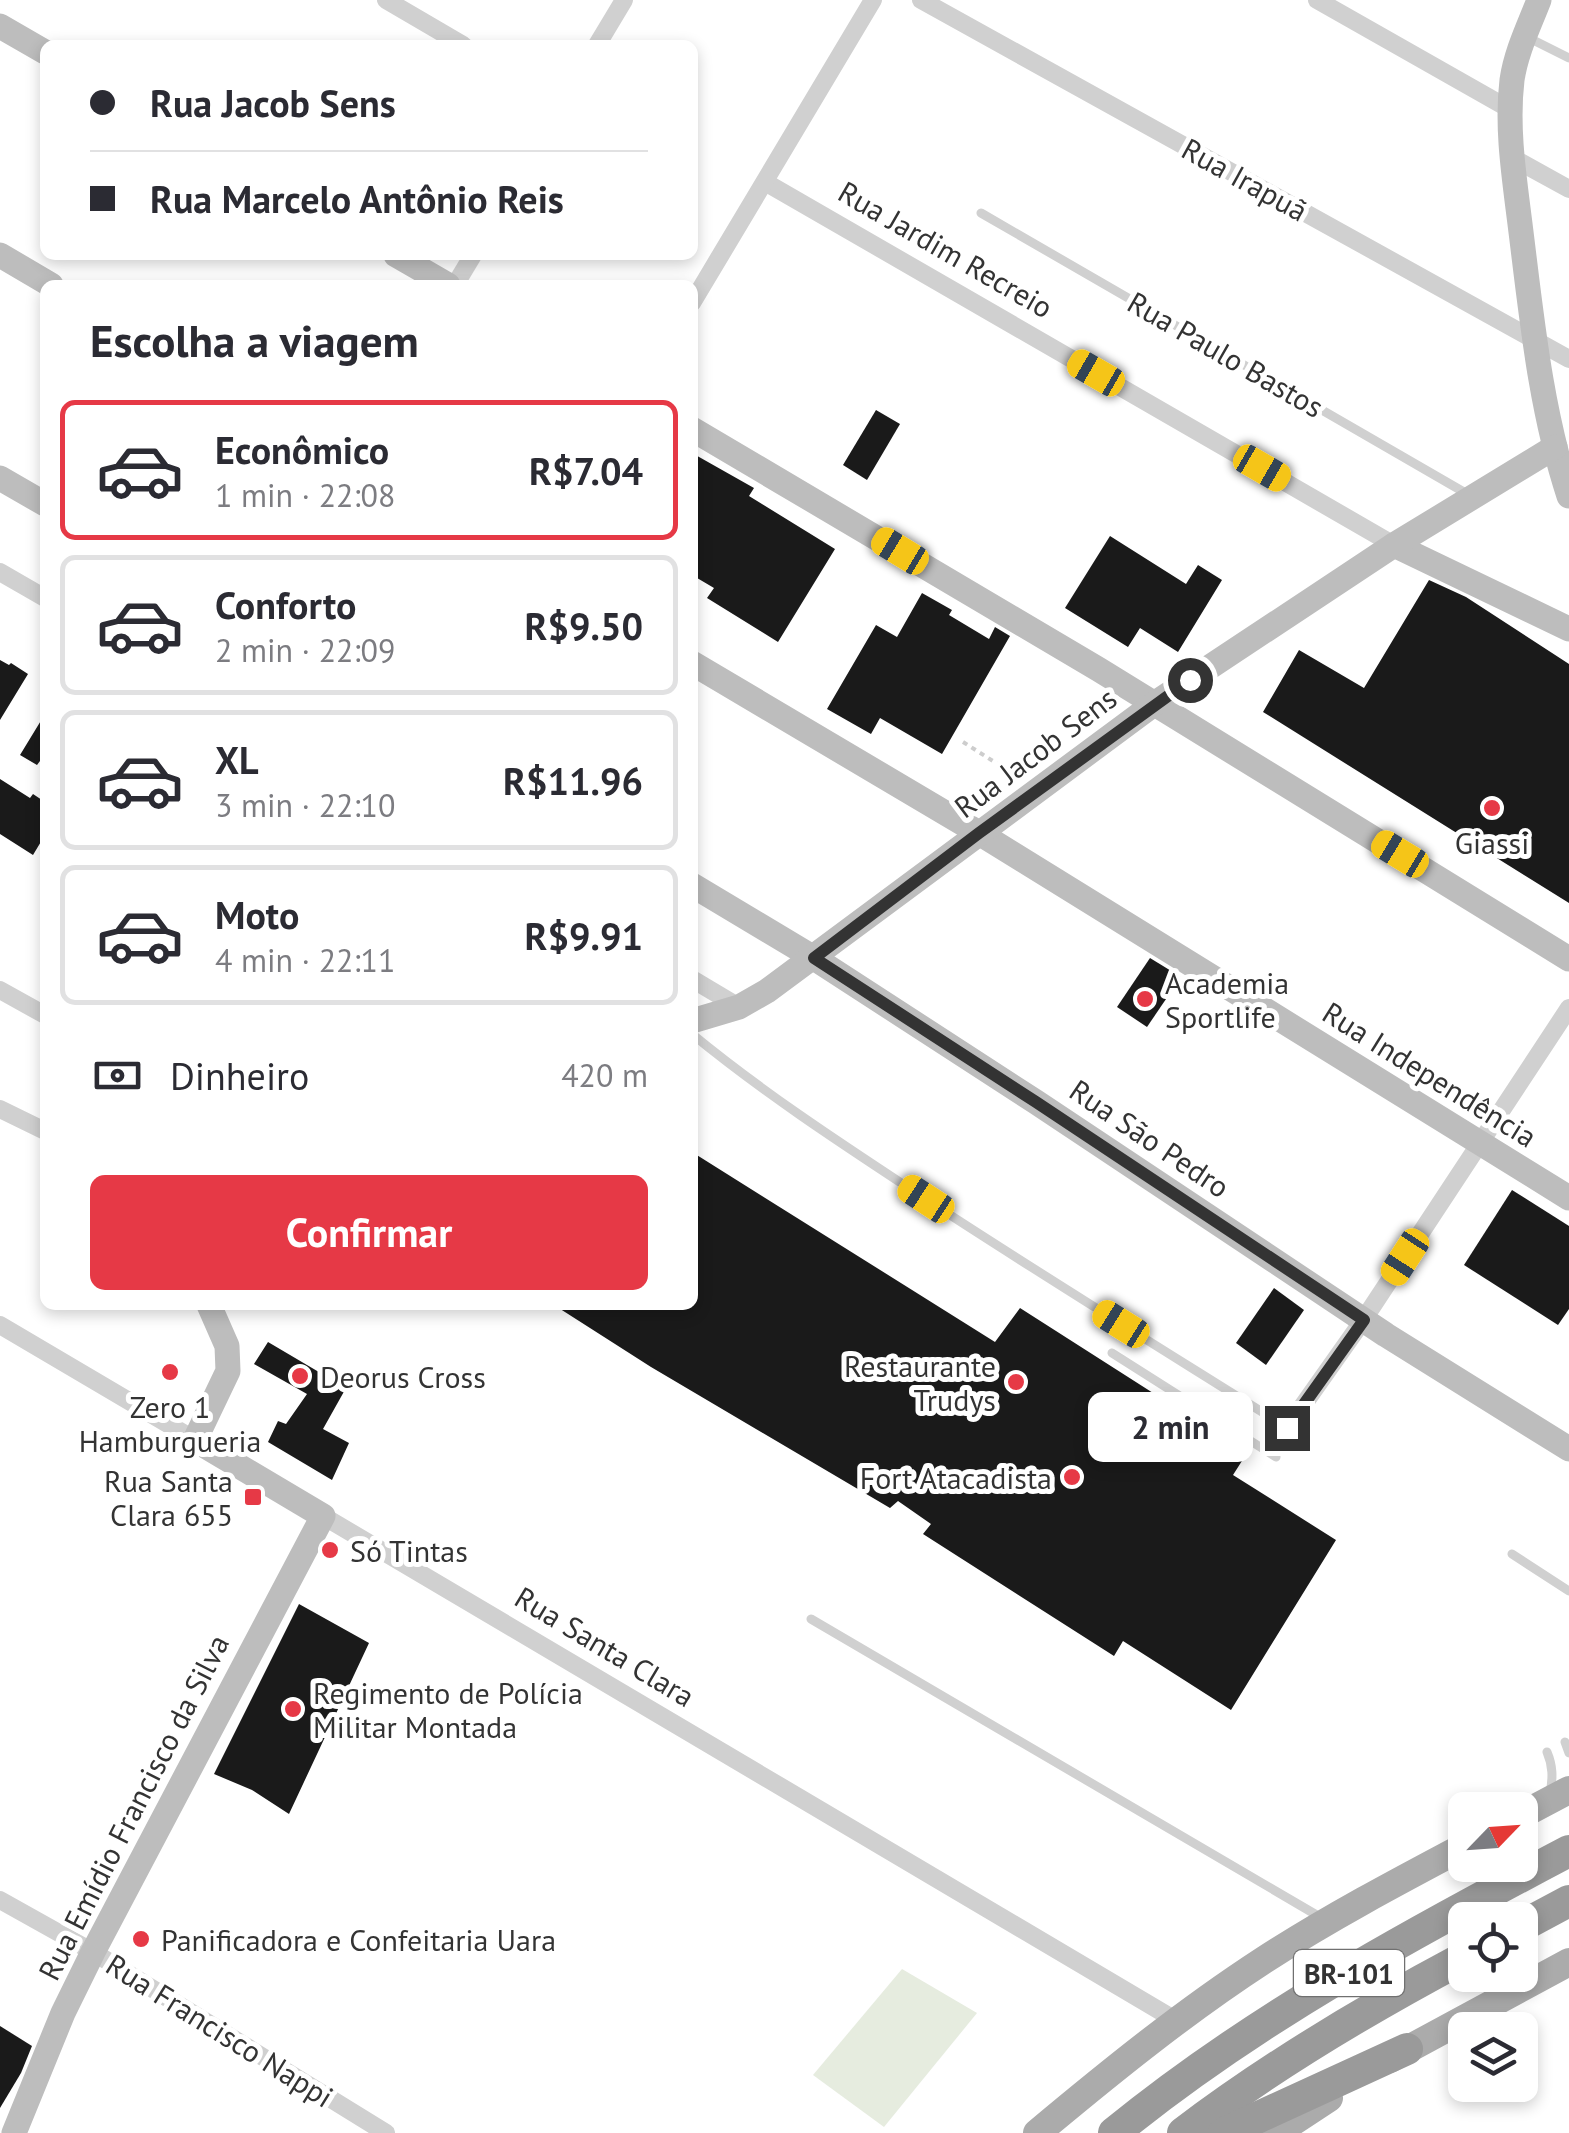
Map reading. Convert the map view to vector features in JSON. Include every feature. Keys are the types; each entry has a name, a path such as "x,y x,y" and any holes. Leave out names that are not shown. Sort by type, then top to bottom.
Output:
{"highway":[{"path":"1494,1890 1569,1832"},
{"name":"BR-101","path":"1114,2133 1264,2025 1440,1918 1569,1851"},
{"path":"1538,1917 1569,1901"},
{"name":"BR-101","path":"1182,2133 1329,2033 1448,1966"},
{"path":"1224,2133 1406,2049"}],"main road":[{"path":"1037,2133 1177,2021 1264,1960 1448,1855"},
{"path":"1276,2133 1406,2049 1569,1962"}],"street":[{"path":"386,0 454,40"},
{"path":"601,40 624,0"},
{"path":"698,294 874,0"},
{"name":"Rua Irapuã","path":"921,0 1569,358"},
{"path":"1317,0 1511,110"},
{"path":"1539,0 1514,70 1513,158 1534,338 1555,447 1569,496"},
{"path":"0,26 40,49"},
{"path":"1513,158 1569,189"},
{"name":"Rua Jardim Recreio","path":"765,182 1394,545 1569,629"},
{"path":"0,255 42,280"},
{"path":"405,260 442,280"},
{"path":"698,433 1154,704 1569,958"},
{"name":"Rua Jacob Sens","path":"698,1019 739,1007 766,991 1154,704 1394,545 1555,447"},
{"path":"0,478 40,501"},
{"path":"0,572 40,595"},
{"name":"Rua Independência","path":"698,667 979,833 1569,1198"},
{"name":"Rua São Pedro","path":"698,889 814,958 1364,1320 1569,1448"},
{"path":"698,983 739,1007"},
{"path":"0,990 40,1012"},
{"path":"1287,1428 1364,1320 1569,1008"},
{"path":"0,1109 40,1129"},
{"path":"195,1440 228,1371 228,1346 210,1310"},
{"name":"Rua Santa Clara","path":"0,1325 1177,2021"},
{"name":"Rua Emídio Francisco da Silva","path":"14,2133 63,2013 322,1516"},
{"name":"Rua Francisco Nappi","path":"0,1900 94,1952 386,2133"}],"lane":[{"path":"1524,36 1569,58"},
{"name":"Rua Paulo Bastos","path":"981,213 1472,496"},
{"path":"698,1039 866,1160 1287,1428"},
{"path":"1112,1353 1276,1457"},
{"path":"1512,1554 1569,1592"},
{"path":"811,1619 1327,1921"},
{"path":"1565,1742 1569,1753"},
{"path":"1547,1752 1558,1796"}],"path":[{"path":"963,742 1038,789"}],"shaded area":[{"path":"902,1969 977,2013 884,2127 813,2075"}],"building":[{"path":"876,410 900,424 867,480 843,465"},
{"path":"698,456 754,488 749,496 835,549 778,642 707,598 714,588 698,579"},
{"path":"1110,536 1186,584 1198,565 1222,580 1178,652 1140,628 1128,647 1065,608"},
{"name":"Giassi","path":"1429,580 1466,597 1569,664 1569,903 1263,712 1299,650 1364,688"},
{"path":"922,593 989,639 995,627 1010,636 942,754 880,718 871,734 827,709 876,625 897,637"},
{"path":"0,660 28,674 0,720"},
{"path":"40,722 40,761 37,765 20,755"},
{"path":"0,779 30,798 33,794 40,799 40,843 33,855 0,834"},
{"name":"Academia Sportlife","path":"1150,958 1181,977 1147,1027 1117,1007"},
{"path":"698,1156 995,1342 1020,1308 1247,1453 1233,1475 1336,1540 1231,1710 1123,1641 1114,1656 923,1534 931,1524 898,1501 890,1508 562,1310 698,1310"},
{"path":"1512,1190 1569,1226 1569,1309 1558,1325 1464,1265"},
{"path":"1274,1288 1304,1310 1266,1365 1236,1343"},
{"path":"268,1342 346,1388 323,1429 349,1443 332,1480 268,1442 278,1421 286,1424 307,1394 254,1364"},
{"name":"Regimento de Polícia Militar Montada","path":"299,1604 369,1643 289,1814 252,1790 214,1774"},
{"path":"0,2026 32,2046 0,2108"}],"place":[{"name":"Giassi","path":"1492,808"},
{"name":"Academia Sportlife","path":"1145,999"},
{"name":"Zero 1 Hamburgueria","path":"170,1372"},
{"name":"Deorus Cross","path":"300,1376"},
{"name":"Restaurante Trudys","path":"1016,1382"},
{"name":"Fort Atacadista","path":"1072,1477"},
{"name":"Rua Santa Clara 655","path":"253,1497"},
{"name":"Só Tintas","path":"330,1550"},
{"name":"Regimento de Polícia Militar Montada","path":"293,1709"},
{"name":"Panificadora e Confeitaria Uara","path":"141,1939"}],"route":[{"path":"1190,680 814,958 1364,1320 1287,1428"}]}
